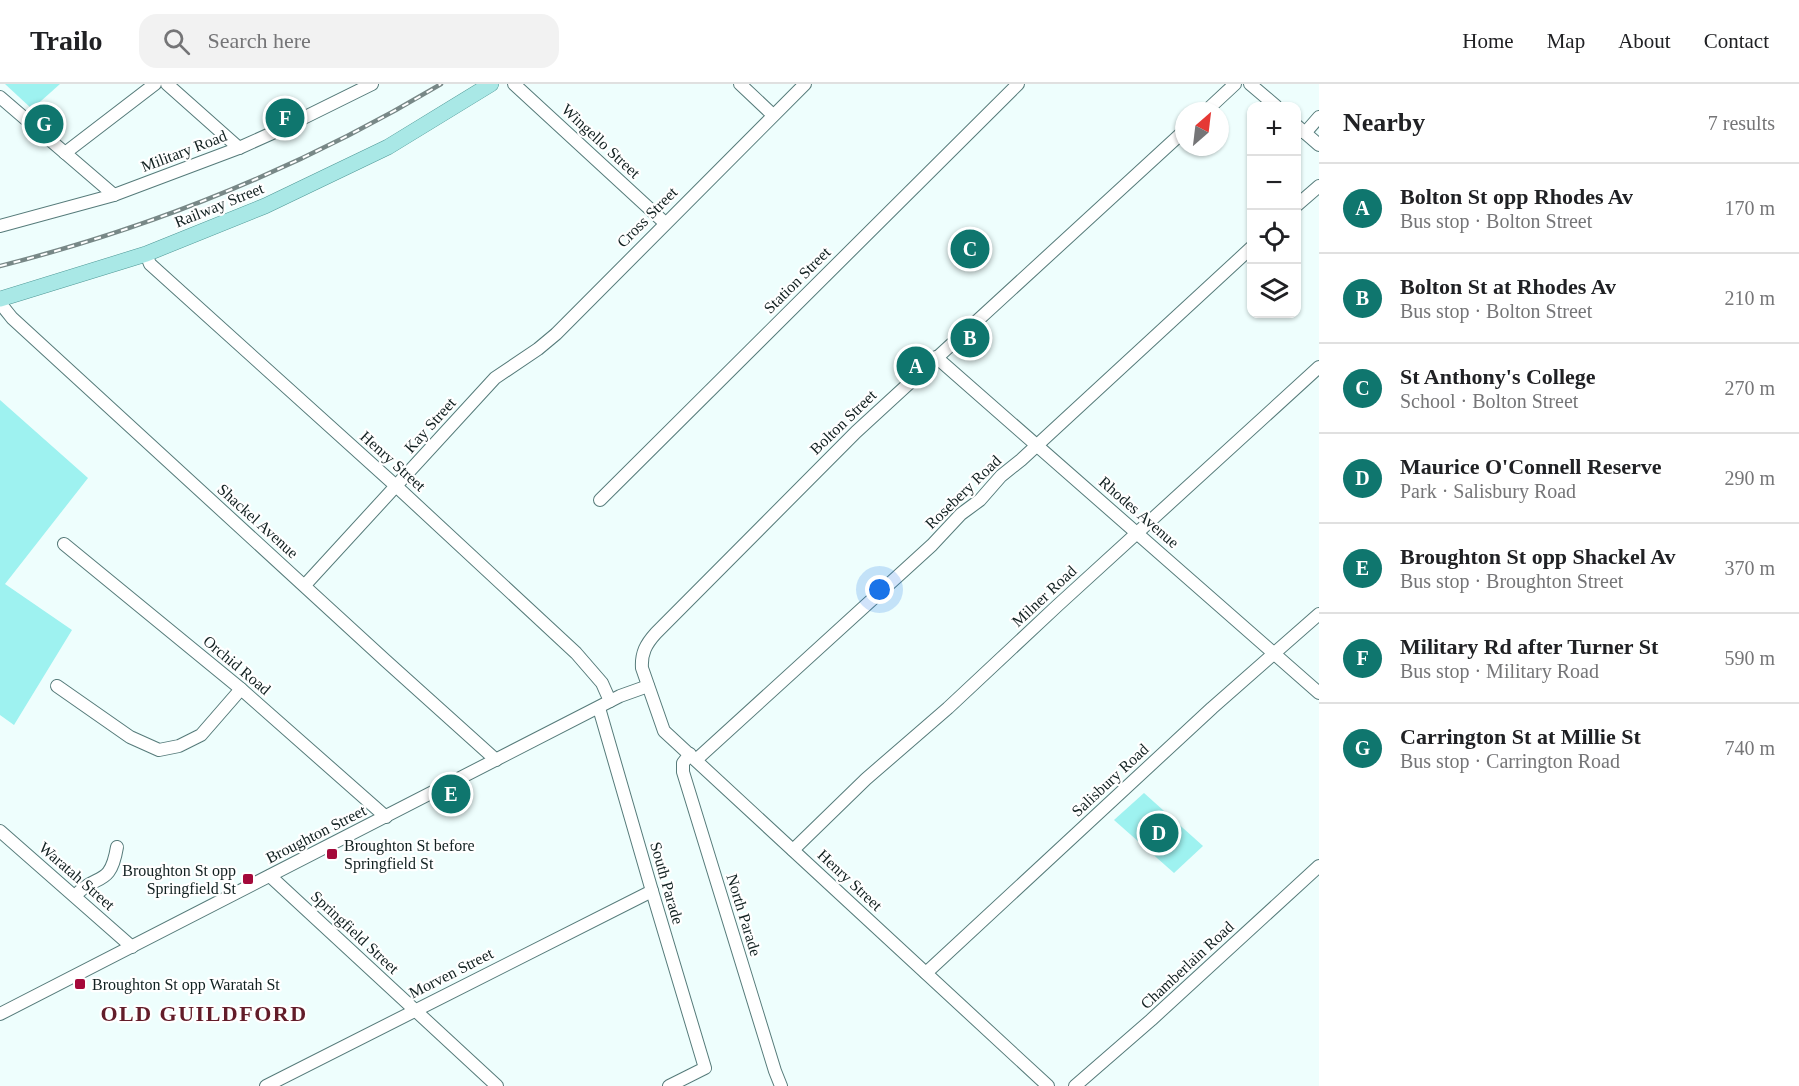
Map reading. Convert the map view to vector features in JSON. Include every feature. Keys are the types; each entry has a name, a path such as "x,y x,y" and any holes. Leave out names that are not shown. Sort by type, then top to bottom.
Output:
{"main road":[{"name":"Railway Street","path":"0,298 146,254 265,206 388,147 491,84"}],"street":[{"path":"65,153 155,84"},
{"path":"167,84 239,148"},
{"name":"Military Road","path":"0,226 114,195 239,148 372,84"},
{"name":"Wingello Street","path":"514,84 665,223"},
{"path":"740,84 773,116"},
{"name":"Cross Street","path":"509,368 556,334 805,84"},
{"name":"Station Street","path":"600,500 1018,84"},
{"path":"1216,102 1235,84"},
{"path":"1250,84 1271,102"},
{"path":"0,97 114,195"},
{"path":"1319,117 1301,129 1319,145"},
{"name":"Bolton Street","path":"648,686 642,668 642,658 646,645 656,633 856,432 1175,139"},
{"path":"1301,202 1319,186"},
{"name":"Rosebery Road","path":"693,757 932,545 961,514 980,500 1001,476 1247,251"},
{"name":"Henry Street","path":"146,254 150,264 396,486 576,653 615,699"},
{"name":"Shackel Avenue","path":"0,303 12,318 496,760"},
{"name":"Rhodes Avenue","path":"936,357 1319,693"},
{"name":"Milner Road","path":"793,850 866,778 948,708 1319,367"},
{"name":"Kay Street","path":"305,585 495,378 509,368"},
{"name":"Orchid Road","path":"64,544 241,689 386,817"},
{"name":"Salisbury Road","path":"926,973 1319,614"},
{"path":"57,686 130,737 159,750 179,746 201,735 241,689"},
{"name":"Henry Street","path":"648,686 664,731 1048,1086"},
{"name":"Broughton Street","path":"0,1014 615,699 648,686"},
{"name":"South Parade","path":"615,699 652,891 705,1068 669,1086"},
{"name":"North Parade","path":"693,757 683,763 683,772 781,1086"},
{"name":"Waratah Street","path":"0,831 132,947"},
{"path":"75,896 109,874 117,847"},
{"name":"Chamberlain Road","path":"1075,1086 1151,1020 1319,866"},
{"name":"Springfield Street","path":"270,876 497,1086"},
{"name":"Morven Street","path":"266,1086 652,891"}],"shaded area":[{"path":"5,84 60,84 32,109"},
{"path":"0,400 88,478 5,584 72,630 14,725 0,715"},
{"path":"1144,793 1203,846 1174,873 1114,820"}],"railway":[{"path":"0,266 115,233 227,191 336,142 441,84"}],"place":[{"name":"Military Rd after Turner St","path":"285,118"},
{"name":"Carrington St at Millie St","path":"44,124"},
{"name":"St Anthony's College","path":"970,249"},
{"name":"Bolton St at Rhodes Av","path":"970,338"},
{"name":"Bolton St opp Rhodes Av","path":"916,366"},
{"name":"Broughton St opp Shackel Av","path":"451,794"},
{"name":"Maurice O'Connell Reserve","path":"1159,833"},
{"name":"Broughton St before Springfield St","path":"332,854"},
{"name":"Broughton St opp Springfield St","path":"248,879"},
{"name":"Broughton St opp Waratah St","path":"80,984"}],"district":[{"name":"OLD GUILDFORD","path":"204,1013"}]}
